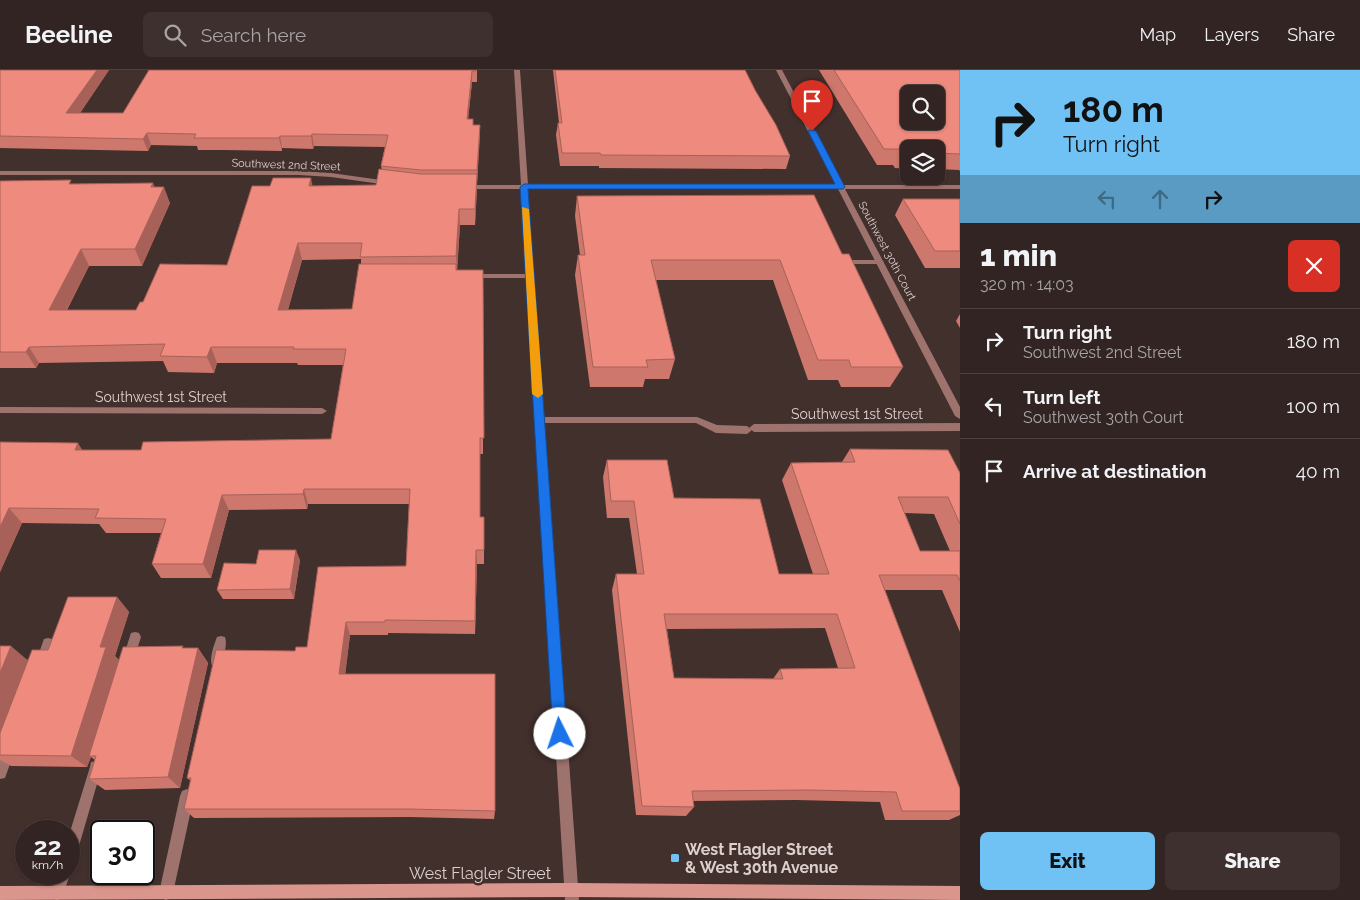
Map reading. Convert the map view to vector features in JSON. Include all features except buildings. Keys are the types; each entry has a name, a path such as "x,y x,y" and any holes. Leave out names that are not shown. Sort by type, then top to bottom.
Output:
{"main road":[{"name":"West Flagler Street","path":"0,892 572,895 960,893"},
{"path":"38,900 57,893"}],"street":[{"path":"517,70 572,895"},
{"name":"Southwest 30th Court","path":"780,70 960,416"},
{"name":"Southwest 2nd Street","path":"0,173 299,173 331,175 394,184"},
{"path":"458,187 960,186"},
{"path":"854,262 880,262"},
{"path":"457,276 530,276"},
{"name":"Southwest 1st Street","path":"0,410 322,411"},
{"name":"Southwest 1st Street","path":"539,420 698,420 716,429 960,427"},
{"path":"126,666 135,637"},
{"path":"213,678 221,641"},
{"path":"38,671 48,643"},
{"path":"0,773 14,736"},
{"path":"80,820 100,752"},
{"path":"166,893 190,782"},
{"path":"57,893 60,885"}],"slow traffic":[{"path":"525,209 538,394"}],"place":[{"name":"West Flagler Street & West 30th Avenue","path":"675,858"}],"route":[{"path":"560,734 524,187 841,187 812,131"}]}
